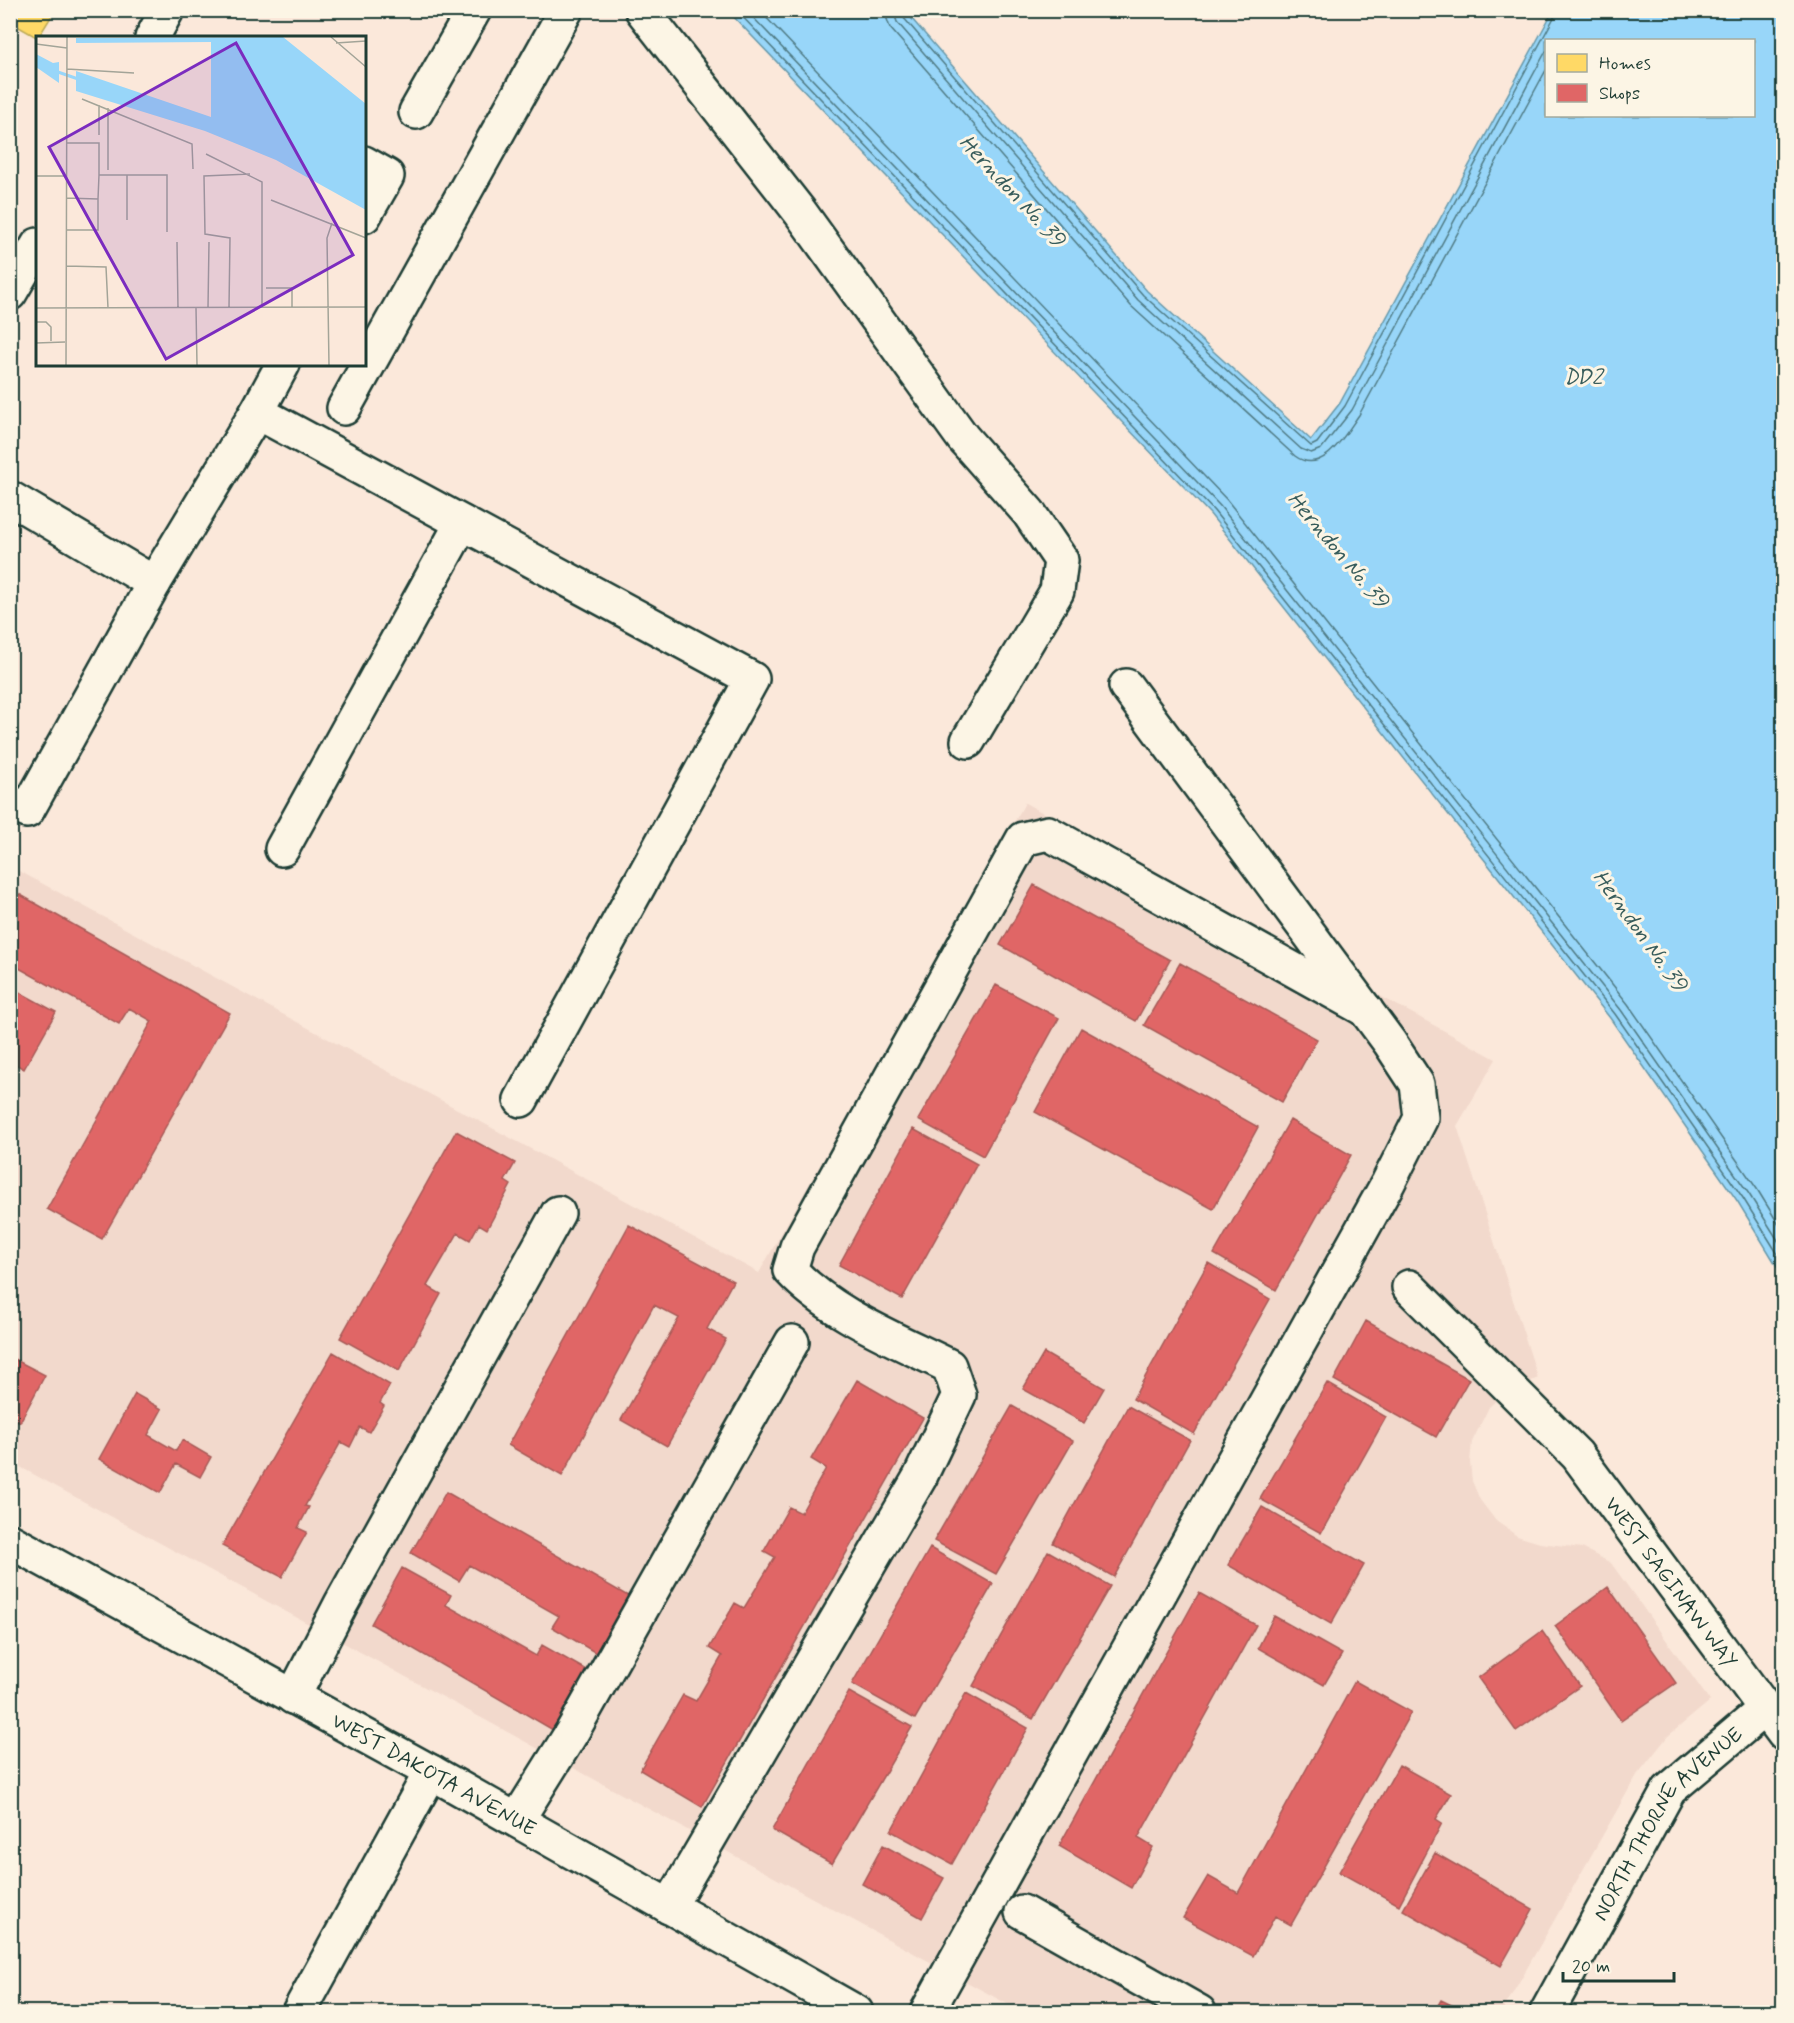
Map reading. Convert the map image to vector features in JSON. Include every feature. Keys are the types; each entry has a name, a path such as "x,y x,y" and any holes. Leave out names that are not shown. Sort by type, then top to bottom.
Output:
{"street":[{"path":"153,36 168,10"},
{"path":"416,112 474,10"},
{"path":"344,408 566,10"},
{"path":"642,10 800,212 963,438 1029,513 1061,560 1057,591 968,741"},
{"path":"366,164 387,176 366,213"},
{"path":"13,284 36,248"},
{"path":"10,802 27,811 154,583 257,412 282,366"},
{"path":"257,412 752,680 521,1100"},
{"path":"10,498 154,583"},
{"path":"282,849 462,523"},
{"path":"927,2013 1377,1204 1421,1118 1417,1084 1366,1010 1126,686"},
{"path":"669,1907 920,1478 959,1395 949,1366 852,1317 808,1289 790,1270 797,1247 1023,839 1048,833 1366,1010"},
{"path":"293,1696 341,1604 558,1213"},
{"name":"WEST SAGINAW WAY","path":"1409,1287 1577,1455 1775,1721"},
{"path":"517,1820 572,1732 792,1342"},
{"name":"WEST DAKOTA AVENUE","path":"10,1541 517,1820 856,2013"},
{"name":"NORTH THORNE AVENUE","path":"1547,2013 1669,1790 1775,1721"},
{"path":"299,2013 430,1772"},
{"path":"1022,1912 1199,2013"}],"shaded area":[{"path":"1025,803 1496,1059 1457,1126 1538,1378 1503,1394 1489,1407 1472,1442 1470,1462 1472,1481 1480,1500 1496,1521 1517,1536 1540,1543 1582,1548 1611,1563 1710,1701 1668,1736 1637,1775 1502,2012 1022,2012 11,1462 10,866 759,1273"}],"water":[{"path":"728,11 905,11 1147,291 1311,440 1340,403 1553,11 1783,11 1783,1276 1738,1202 1610,1018 1210,514"}],"building: Homes":[{"path":"10,10 52,10 54,12 39,36 36,37 12,23 10,25"}],"building: Shops":[{"path":"1034,885 1170,960 1136,1021 1000,945"},
{"path":"10,889 230,1013 102,1239 47,1209 152,1021 129,1008 119,1024 10,963"},
{"path":"1180,963 1317,1039 1282,1102 1144,1025"},
{"path":"996,985 1059,1018 983,1156 918,1120"},
{"path":"10,987 56,1012 24,1069 10,1061"},
{"path":"1081,1028 1258,1127 1213,1209 1035,1112"},
{"path":"1290,1120 1351,1155 1276,1290 1214,1254"},
{"path":"913,1129 977,1164 902,1299 839,1265"},
{"path":"456,1131 515,1163 505,1181 511,1185 487,1229 479,1224 470,1240 458,1233 427,1286 441,1294 399,1371 340,1338"},
{"path":"629,1225 733,1281 707,1329 726,1339 667,1446 621,1420 679,1318 654,1305 562,1476 508,1445"},
{"path":"1208,1263 1270,1299 1194,1434 1133,1399"},
{"path":"1366,1321 1469,1379 1436,1437 1334,1380"},
{"path":"333,1352 390,1385 380,1403 384,1406 369,1432 360,1427 350,1447 341,1442 305,1506 309,1507 298,1528 307,1532 282,1577 222,1546"},
{"path":"1044,1353 1104,1388 1084,1423 1023,1389"},
{"path":"10,1357 45,1375 20,1422 10,1417"},
{"path":"857,1380 923,1418 702,1807 640,1770 683,1695 696,1701 722,1656 709,1648 735,1603 744,1608 775,1557 764,1551 789,1507 801,1513 826,1468 811,1459"},
{"path":"1327,1383 1386,1417 1321,1533 1260,1499"},
{"path":"135,1394 162,1409 148,1435 176,1451 182,1440 211,1457 200,1477 176,1464 160,1493 99,1459"},
{"path":"1012,1406 1073,1441 996,1574 934,1541"},
{"path":"1128,1406 1190,1440 1114,1577 1053,1543"},
{"path":"446,1492 628,1596 596,1653 552,1627 559,1616 469,1565 459,1581 411,1553"},
{"path":"1262,1507 1364,1565 1331,1624 1228,1565"},
{"path":"930,1548 993,1584 915,1719 852,1684"},
{"path":"1048,1551 1110,1586 1033,1719 973,1686"},
{"path":"402,1568 451,1595 446,1605 536,1656 542,1645 588,1671 553,1730 371,1624"},
{"path":"1608,1587 1676,1683 1621,1721 1555,1626"},
{"path":"1199,1593 1256,1625 1138,1838 1153,1847 1131,1888 1059,1846"},
{"path":"1274,1616 1342,1654 1324,1685 1258,1648"},
{"path":"1542,1631 1580,1686 1516,1731 1478,1678"},
{"path":"1355,1681 1411,1712 1291,1925 1275,1916 1253,1956 1183,1918 1208,1876 1238,1893"},
{"path":"849,1692 912,1727 832,1864 772,1830"},
{"path":"966,1693 1028,1728 952,1864 891,1831"},
{"path":"1399,1765 1451,1794 1436,1819 1442,1823 1399,1905 1339,1872"},
{"path":"883,1845 944,1878 922,1918 862,1884"},
{"path":"1435,1853 1533,1909 1501,1966 1403,1910"},
{"path":"1441,2000 1466,2012 1434,2012"}],"water label":[{"name":"Herndon No. 39","path":"1013,190"},
{"name":"DD2","path":"1583,376"},
{"name":"Herndon No. 39","path":"1339,549"},
{"name":"Herndon No. 39","path":"1641,930"}]}
